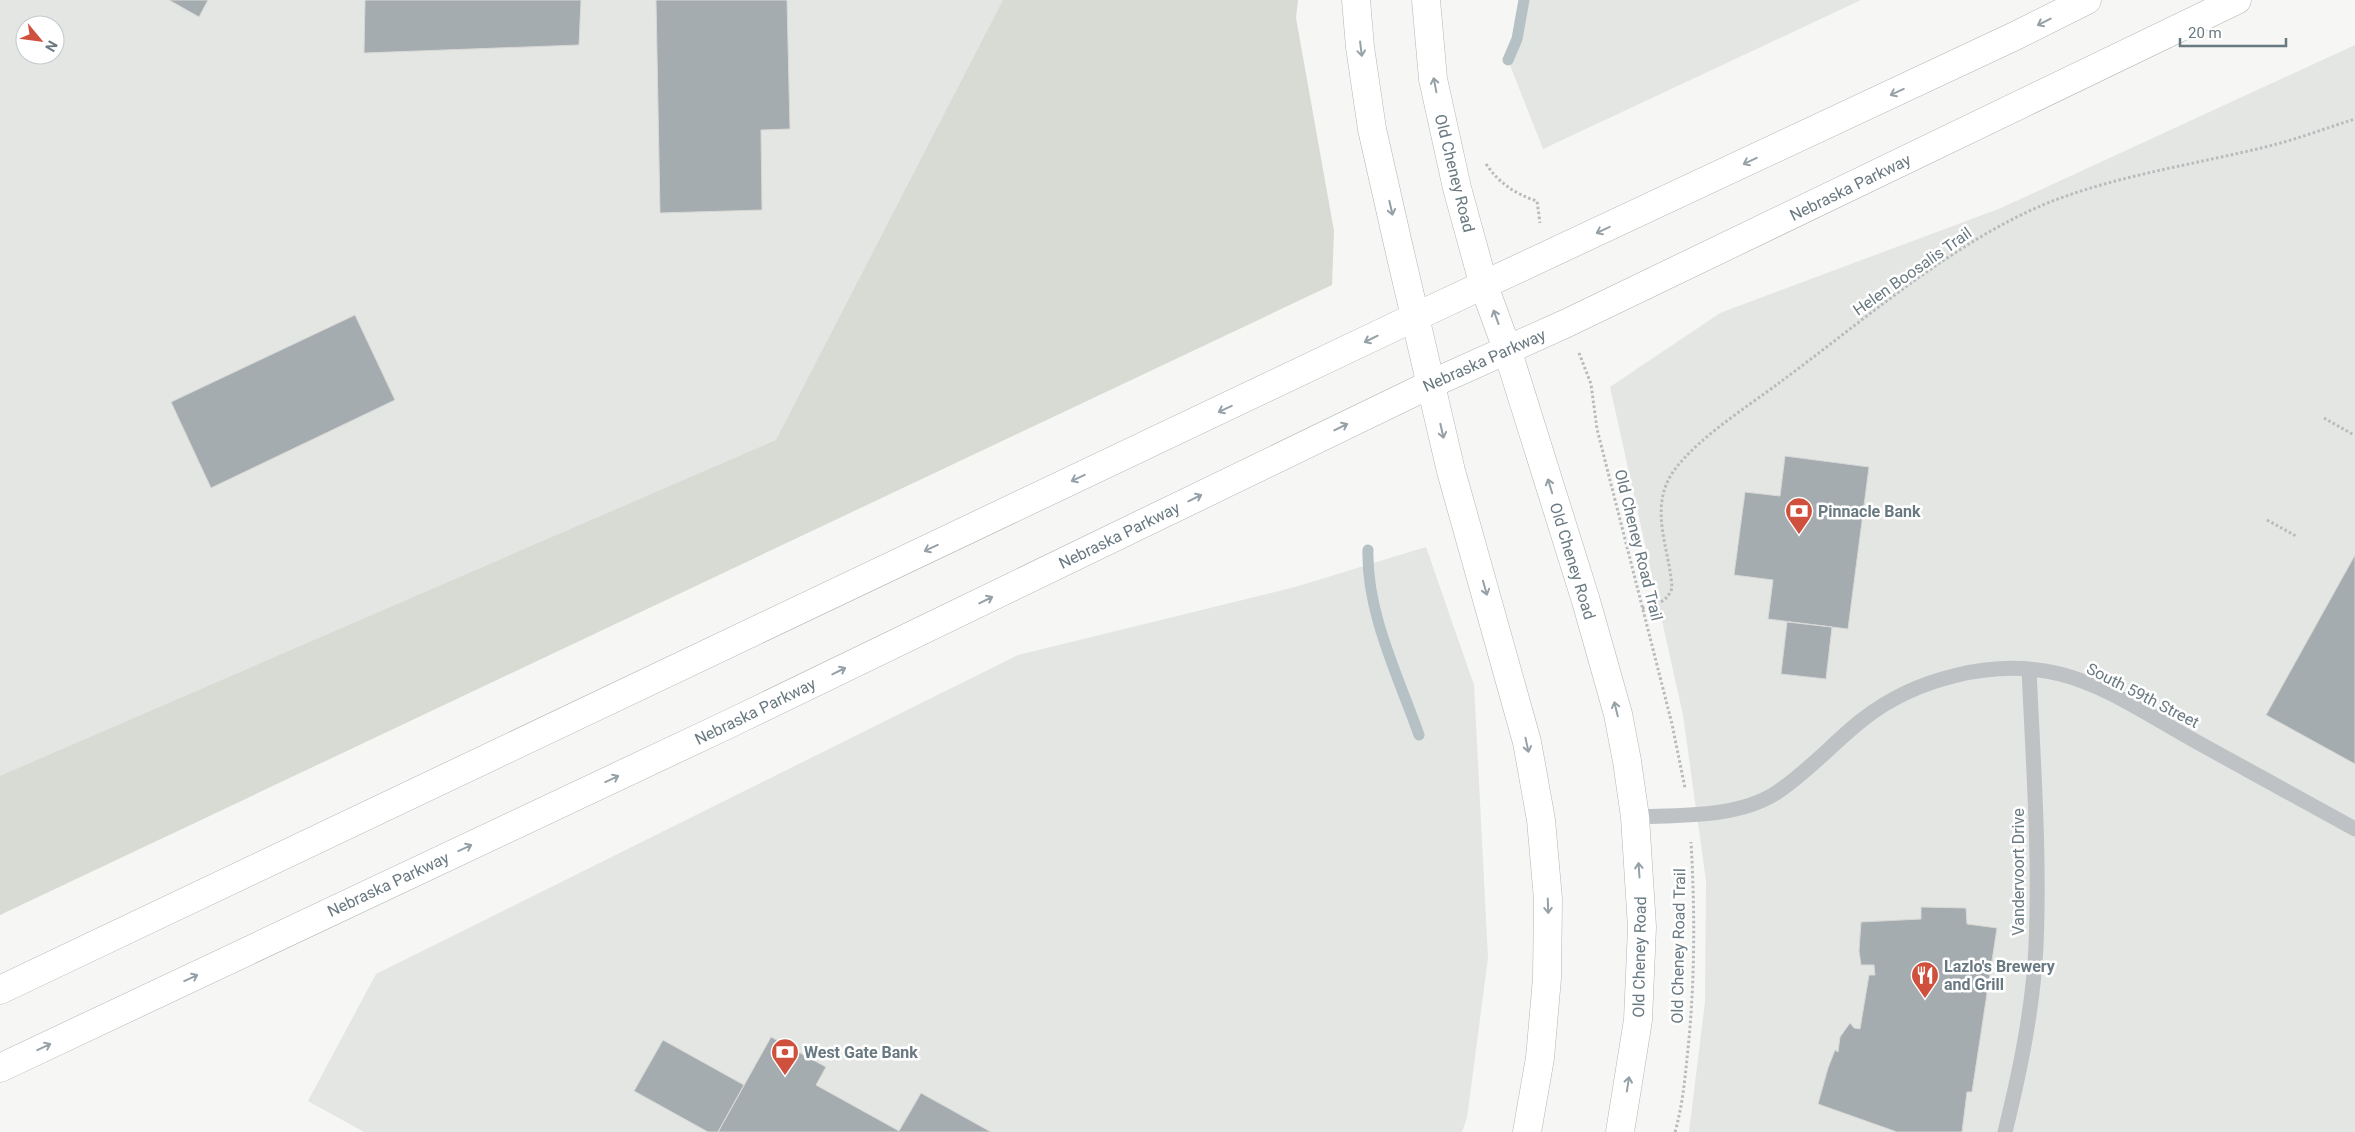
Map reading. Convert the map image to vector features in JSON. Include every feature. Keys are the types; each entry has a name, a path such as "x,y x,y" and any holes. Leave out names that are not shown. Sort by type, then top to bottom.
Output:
{"main road":[{"path":"1356,0 1360,47 1372,129 1451,472 1524,732 1541,820 1548,899 1547,978 1540,1058 1527,1132"},
{"name":"Old Cheney Road","path":"1426,0 1433,78 1446,139 1484,286 1507,349 1606,668 1618,714 1635,818 1642,927 1641,980 1634,1049 1620,1132"},
{"path":"0,990 1415,317 2015,36 2087,0"},
{"name":"Nebraska Parkway","path":"0,1068 732,722 1431,384 1567,323 2237,0"}],"lane":[{"name":"South 59th Street","path":"1635,818 1690,815 1752,804 1776,793 1863,719 1908,692 1948,676 1990,669 2029,669 2060,674 2114,696 2355,829"},
{"name":"Vandervoort Drive","path":"2005,1132 2019,1078 2036,947 2038,862 2029,669"}],"path":[{"name":"Helen Boosalis Trail","path":"1642,608 1663,602 1669,596 1672,588 1661,527 1660,505 1666,484 1678,466 1718,429 1940,263 1994,229 2046,204 2122,179 2278,143 2355,119"},
{"path":"1484,158 1487,166 1503,184 1519,195 1537,201 1545,256"},
{"name":"Old Cheney Road Trail","path":"1567,323 1591,384 1597,429 1672,724 1690,815 1694,904 1691,1017 1682,1107 1675,1132"},
{"path":"2324,418 2354,435"},
{"path":"2267,520 2296,536"}],"shaded area":[{"path":"0,0 1022,0 795,436 0,877"},
{"path":"1003,0 1298,0 1296,18 1334,231 1332,285 0,915 0,776 776,440"},
{"path":"1524,0 1861,0 1543,149 1508,60 1517,39"},
{"path":"2355,45 2355,1132 1689,1132 1705,1002 1706,881 1683,715 1610,387 1720,313 2001,208"},
{"name":"West Gate Bank","path":"1426,547 1474,685 1488,958 1467,1118 1462,1132 364,1132 308,1101 376,974 1018,655 1295,587"}],"building":[{"path":"169,0 208,0 199,17"},
{"path":"365,0 581,0 579,45 364,53"},
{"path":"656,0 787,0 790,129 761,130 762,210 660,213"},
{"path":"355,315 395,400 211,488 171,402"},
{"name":"Pinnacle Bank","path":"1785,456 1869,467 1848,629 1768,619 1773,580 1734,575 1745,492 1780,496"},
{"path":"2355,555 2355,764 2266,715"},
{"path":"1787,622 1832,627 1826,679 1781,674"},
{"name":"Lazlo's Brewery and Grill","path":"1921,907 1966,908 1967,924 1997,928 1972,1092 1967,1092 1962,1132 1897,1132 1818,1104 1835,1050 1838,1052 1840,1037 1850,1023 1854,1028 1860,1029 1869,975 1875,975 1874,965 1861,965 1859,951 1861,922 1921,919"},
{"name":"West Gate Bank","path":"771,1037 826,1067 816,1085 899,1131 921,1093 991,1132 718,1132"},
{"path":"663,1040 744,1085 718,1132 708,1132 634,1091"}],"waterway":[{"path":"1508,60 1517,39 1524,0"},
{"path":"1368,550 1372,597 1378,621 1419,735"}],"place":[{"name":"Pinnacle Bank","path":"1799,535"},
{"name":"Lazlo's Brewery and Grill","path":"1925,999"},
{"name":"West Gate Bank","path":"785,1076"}]}
